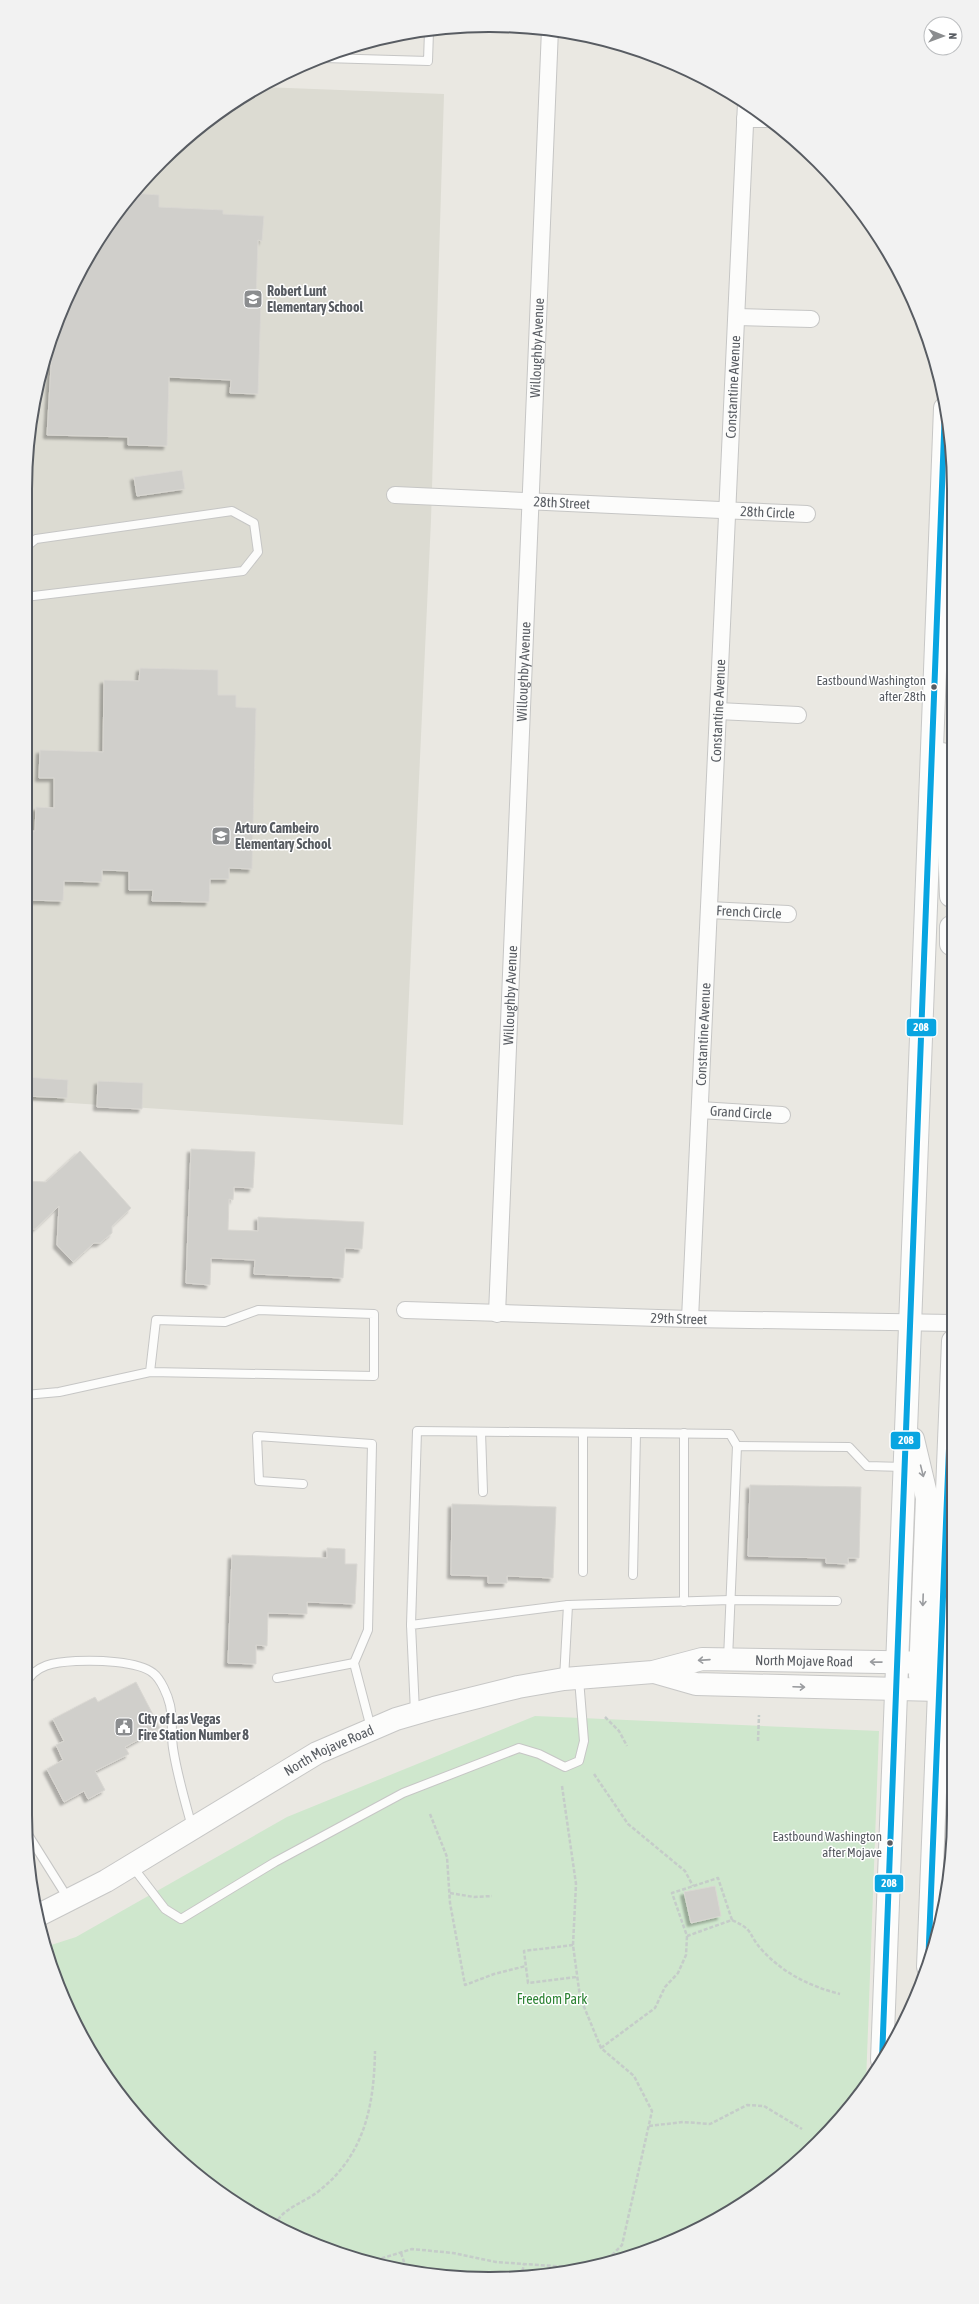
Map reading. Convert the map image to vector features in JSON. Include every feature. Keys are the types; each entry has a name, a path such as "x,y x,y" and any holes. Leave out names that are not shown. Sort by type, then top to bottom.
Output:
{"main road":[{"path":"882,2049 926,943 934,700 945,553 945,450"},
{"path":"934,700 947,786"},
{"path":"907,1420 922,1471 927,1498 938,1666"},
{"path":"929,1941 937,1687 947,1471"},
{"name":"North Mojave Road","path":"43,1913 132,1865 317,1753 371,1729 415,1713 518,1687 572,1679 653,1672 702,1659 898,1662 938,1666"},
{"name":"North Mojave Road","path":"653,1672 696,1684 897,1689 937,1687"},
{"path":"885,1984 892,2031"}],"street":[{"name":"Willoughby Avenue","path":"497,1314 529,501 550,36"},
{"name":"Constantine Avenue","path":"690,1319 746,110"},
{"path":"746,119 758,120"},
{"path":"736,316 811,319"},
{"name":"28th Street","path":"396,495 728,510"},
{"name":"28th Circle","path":"728,510 807,514"},
{"path":"718,711 798,715"},
{"name":"French Circle","path":"709,910 788,914"},
{"path":"926,943 947,939"},
{"name":"Grand Circle","path":"700,1110 782,1115"},
{"name":"29th Street","path":"405,1310 690,1319 947,1323"}],"lane":[{"path":"336,58 428,60 429,36"},
{"path":"32,542 36,539 232,511 254,523 258,552 243,571 32,597"},
{"path":"32,1394 60,1392 150,1372 374,1376 374,1314 258,1310 225,1322 156,1320 150,1372"},
{"path":"415,1713 411,1625 417,1431 730,1434 737,1446 728,1659"},
{"path":"480,1432 483,1492"},
{"path":"583,1433 583,1572"},
{"path":"633,1575 636,1433"},
{"path":"684,1434 684,1602"},
{"path":"303,1484 259,1481 258,1436 372,1444 368,1630 354,1663 371,1729"},
{"path":"737,1446 849,1447 867,1466 905,1466"},
{"path":"411,1625 568,1604 730,1600 837,1601"},
{"path":"132,1865 164,1909 181,1919 275,1862 403,1793 519,1748 540,1754 566,1767 578,1761 584,1741 572,1679 568,1604"},
{"path":"32,1675 52,1663 103,1662 140,1667 154,1674 167,1695 170,1707 172,1745 177,1773 192,1828"},
{"path":"277,1678 354,1663"},
{"path":"33,1842 69,1900"}],"path":[{"path":"758,1715 758,1741"},
{"path":"605,1717 618,1731 627,1746"},
{"path":"594,1774 628,1824 685,1871 693,1886"},
{"path":"562,1786 576,1884 573,1945 580,1997 601,2048 634,2076 652,2111 622,2245 612,2255"},
{"path":"430,1814 447,1858 450,1903 465,1985 494,1974 526,1966"},
{"path":"601,2048 655,2008 665,1987 678,1973 686,1955 687,1936 672,1893 718,1878 732,1920"},
{"path":"450,1893 474,1897 492,1896"},
{"path":"687,1936 732,1920 747,1927 761,1949 795,1977 816,1988 840,1994"},
{"path":"573,1945 524,1951 528,1983 577,1977"},
{"path":"277,2220 279,2216 320,2190 344,2164 360,2139 370,2111 374,2084 375,2051"},
{"path":"648,2126 683,2122 710,2124 747,2105 764,2106 802,2129"},
{"path":"382,2259 412,2249 453,2252 496,2262 558,2266"},
{"path":"400,2253 404,2264"},
{"path":"522,2271 524,2264"}],"shaded area":[{"path":"271,87 444,94 431,520 403,1125 32,1100 32,490 36,430 41,400 56,342 67,314 79,287 109,235 146,188 166,166 188,146 235,109"}],"green space":[{"name":"Freedom Park","path":"535,1716 879,1731 866,2074 833,2116 813,2138 768,2177 744,2195 718,2211 692,2225 637,2248 579,2263 549,2268 490,2272 460,2271 400,2263 342,2248 314,2237 287,2225 235,2195 188,2158 166,2138 146,2116 109,2069 93,2043 67,1990 51,1945 76,1937 287,1817"}],"building":[{"path":"141,194 159,195 159,207 223,210 223,214 264,216 262,241 258,240 256,301 261,301 258,394 230,393 231,380 169,377 167,446 128,445 128,437 47,435 51,358 56,342 79,287 93,261 109,235"},
{"path":"182,470 185,489 137,496 134,477"},
{"path":"140,668 218,670 218,695 236,695 236,707 256,708 252,869 229,868 229,879 210,879 209,902 152,901 153,890 129,890 129,871 102,870 102,882 64,881 63,901 32,900 32,831 35,831 36,807 54,808 54,778 39,778 40,750 103,752 104,680 139,681"},
{"path":"32,1077 68,1080 67,1098 32,1096"},
{"path":"98,1081 143,1083 142,1109 97,1107"},
{"path":"191,1149 255,1152 253,1188 234,1187 233,1200 229,1199 228,1230 258,1231 258,1217 364,1222 362,1249 345,1248 343,1278 254,1274 255,1260 211,1258 210,1285 186,1283"},
{"path":"80,1151 131,1208 112,1226 112,1233 100,1243 94,1243 73,1262 57,1245 59,1206 35,1229 32,1229 32,1181 46,1182"},
{"path":"750,1485 861,1487 859,1558 848,1558 848,1564 826,1563 826,1558 748,1556"},
{"path":"452,1504 556,1507 553,1578 507,1576 507,1583 488,1583 488,1576 451,1575"},
{"path":"327,1548 345,1549 345,1564 357,1564 355,1604 307,1602 307,1614 268,1613 267,1646 256,1645 256,1664 228,1663 232,1555 327,1558"},
{"path":"136,1682 160,1728 125,1747 129,1754 95,1771 105,1790 88,1799 84,1791 64,1802 47,1769 63,1760 56,1745 64,1741 53,1719 95,1697 98,1702"},
{"path":"715,1886 721,1916 691,1923 684,1892"}],"transit line":[{"name":"208","path":"882,2049 944,438"},
{"name":"208","path":"929,1940 947,1498"}],"place":[{"name":"Robert Lunt Elementary School","path":"253,299"},
{"name":"Eastbound Washington after 28th","path":"934,687"},
{"name":"Arturo Cambeiro Elementary School","path":"221,836"},
{"name":"City of Las Vegas Fire Station Number 8","path":"124,1727"},
{"name":"Eastbound Washington after Mojave","path":"890,1843"}]}
